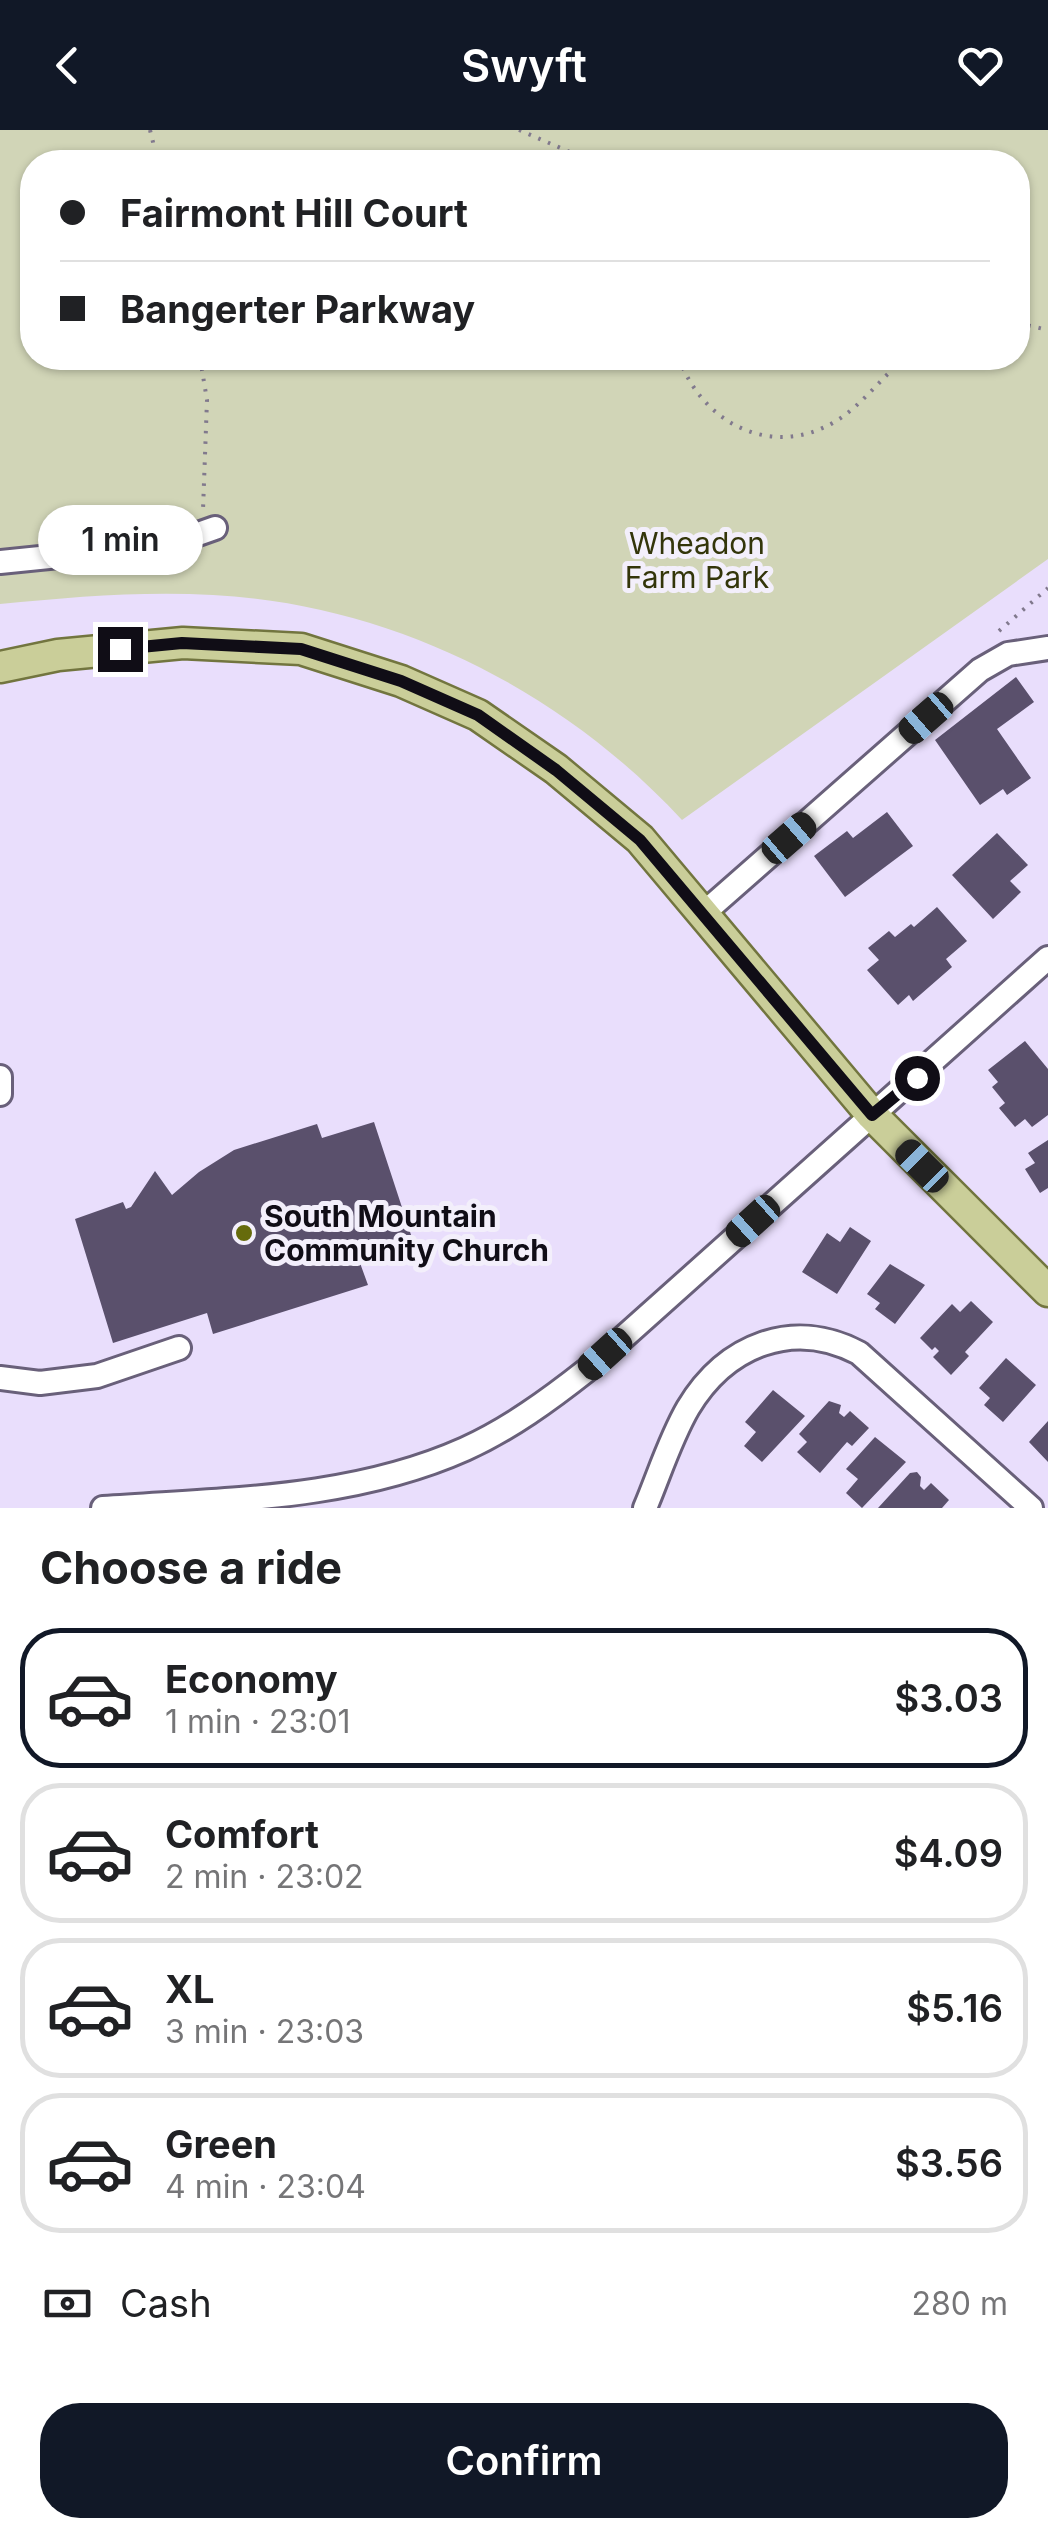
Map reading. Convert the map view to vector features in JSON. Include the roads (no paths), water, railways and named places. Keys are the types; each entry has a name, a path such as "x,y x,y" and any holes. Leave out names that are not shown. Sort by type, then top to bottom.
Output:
{"main road":[{"path":"0,667 58,655 182,643 301,649 401,681 478,715 556,770 640,840 872,1115 1048,1291"}],"street":[{"path":"0,562 167,545 209,521"},
{"path":"704,912 980,670 1008,654 1048,648"},
{"path":"103,1508 336,1489 422,1466 466,1448 548,1401 588,1370 1045,966"},
{"path":"0,1077 0,1094"},
{"path":"645,1508 686,1411 704,1386 744,1353 792,1336 827,1340 859,1353 1031,1508"},
{"path":"0,1378 40,1383 96,1376 179,1348"}],"place":[{"name":"South Mountain Community Church","path":"244,1233"}],"park label":[{"name":"Wheadon Farm Park","path":"697,560"}]}
